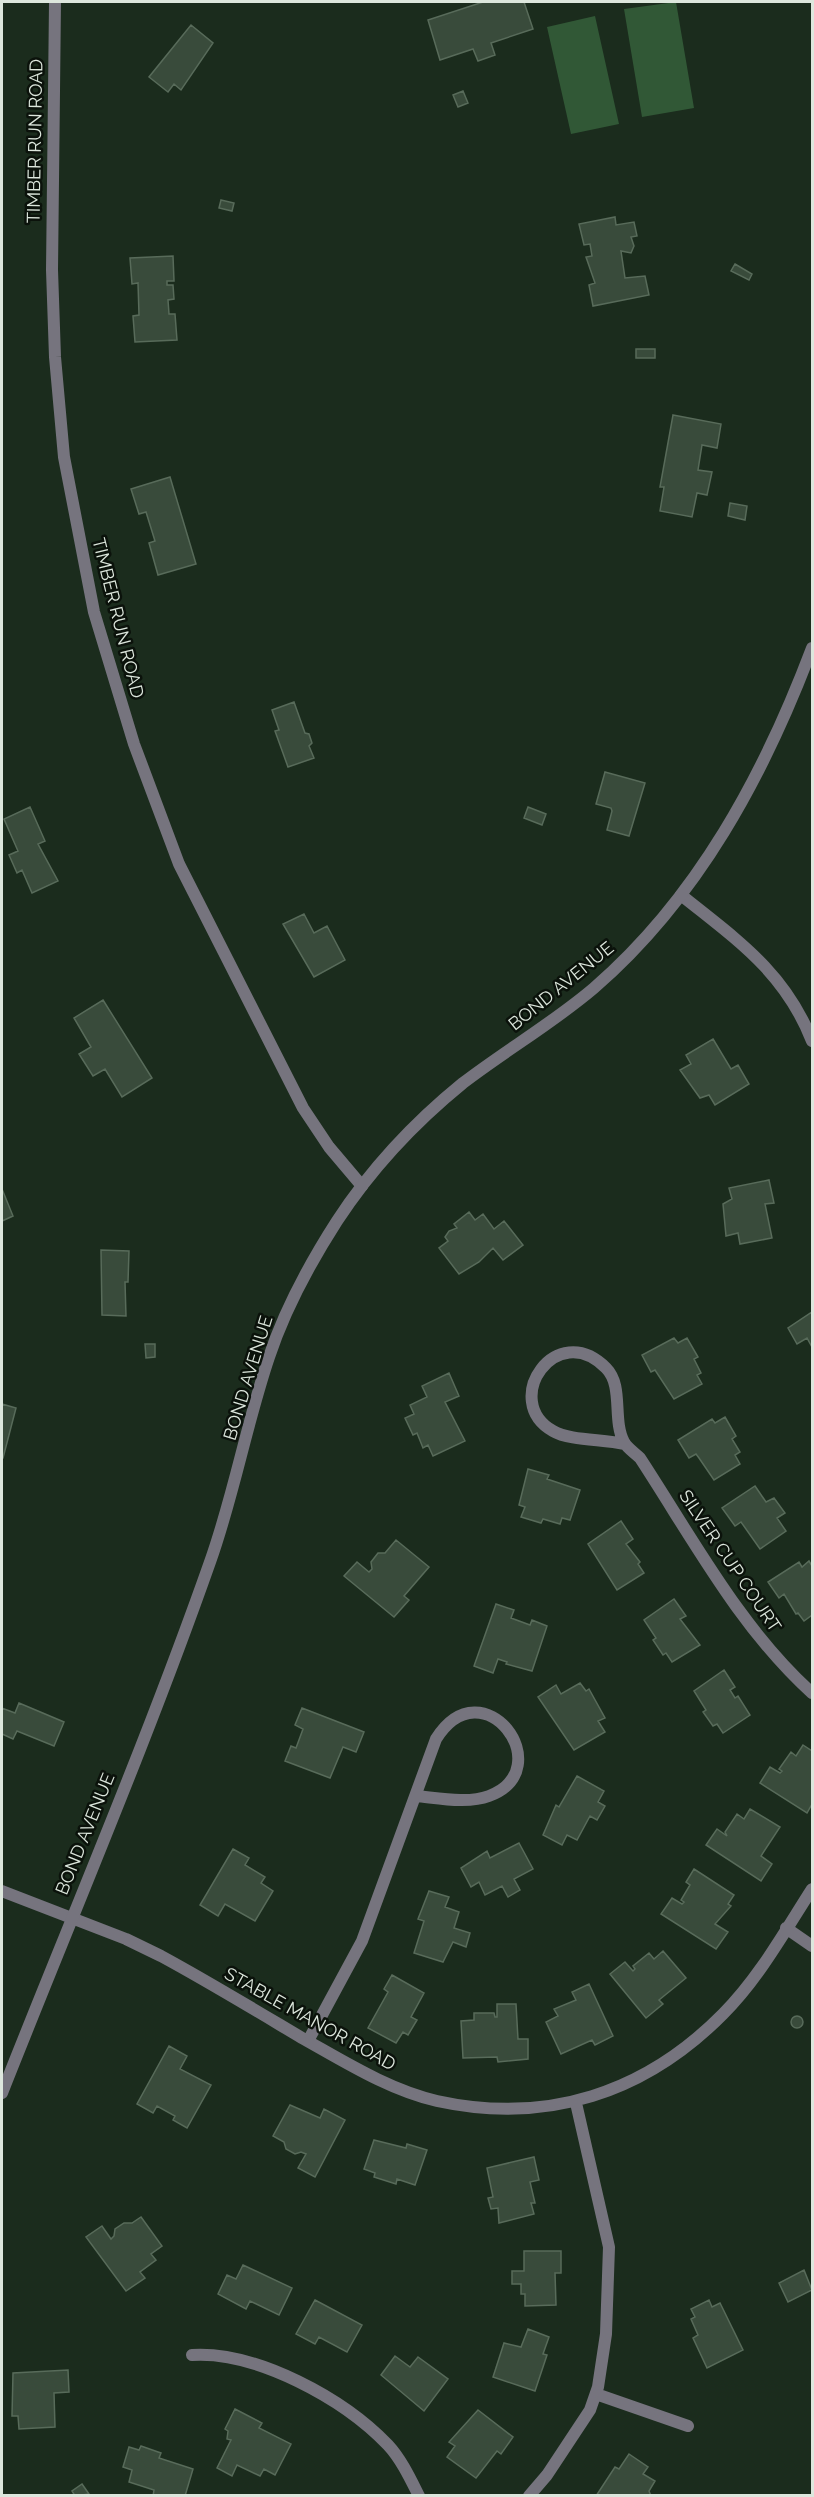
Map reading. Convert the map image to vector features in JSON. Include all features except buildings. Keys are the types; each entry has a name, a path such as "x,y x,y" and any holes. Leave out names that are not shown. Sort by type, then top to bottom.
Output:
{"street":[{"name":"TIMBER RUN ROAD","path":"55,2 52,218 55,357 64,457 94,612 134,744 179,864 303,1108 329,1148 362,1186"},
{"name":"BOND AVENUE","path":"2,2092 171,1666 224,1525 270,1353 307,1270 362,1186 429,1112 465,1082 590,991 651,933 723,835 758,774 792,702 813,648"},
{"path":"681,895 751,951 785,987 813,1041"},
{"path":"568,1352 589,1357 607,1369 615,1387 619,1428 624,1444 571,1437 552,1431 544,1424 538,1416 531,1396 536,1375 549,1359 568,1352"},
{"name":"SILVER CUP COURT","path":"624,1444 640,1458 750,1626 782,1666 813,1693"},
{"path":"308,2041 362,1941 436,1739 445,1725 456,1718 479,1713 503,1723 510,1730 518,1751 517,1764 514,1774 500,1791 478,1799 416,1796"},
{"name":"STABLE MANOR ROAD","path":"2,1892 72,1918 161,1956 378,2079 436,2101 499,2107 576,2103 657,2068 690,2045 747,1987 813,1889"},
{"path":"786,1928 813,1946"},
{"path":"529,2496 571,2443 590,2410 596,2394 606,2334 609,2247 576,2103"},
{"path":"192,2355 221,2355 243,2359 285,2377 343,2409 390,2447 419,2496"},
{"path":"596,2394 688,2426"}],"green space":[{"path":"676,2 694,108 642,117 624,9"},
{"path":"595,16 619,124 571,134 547,27"}]}
